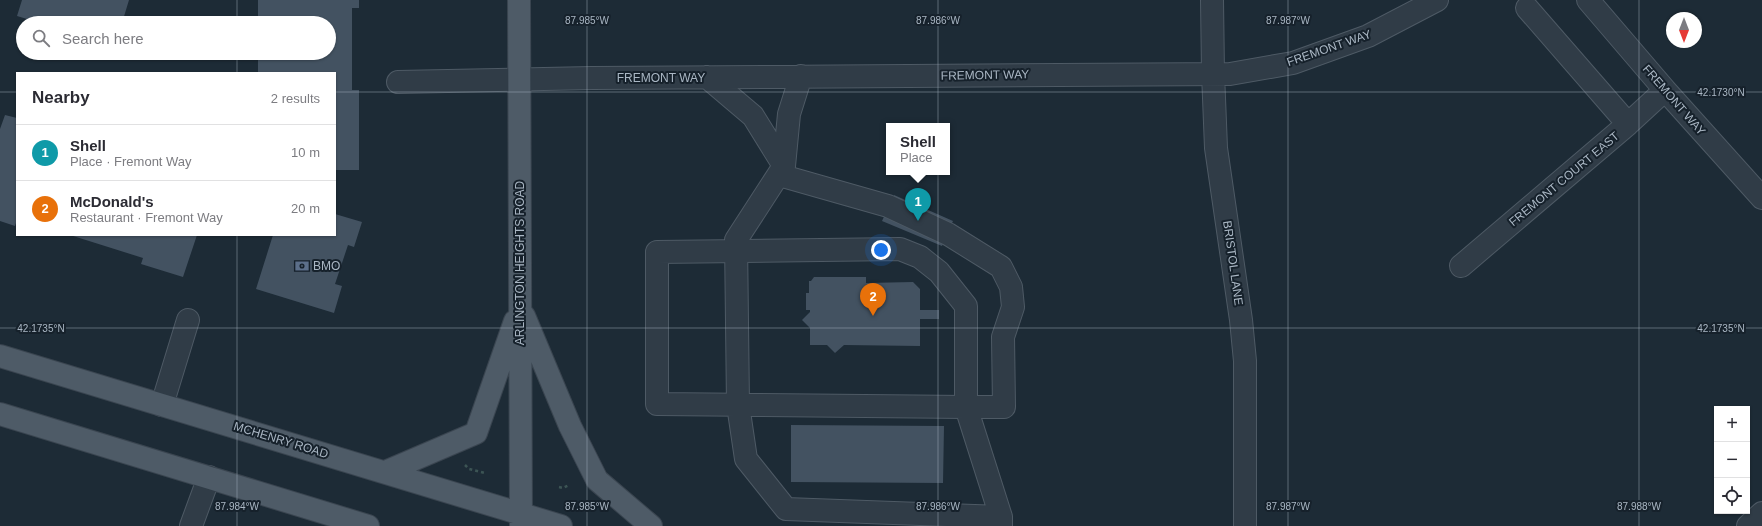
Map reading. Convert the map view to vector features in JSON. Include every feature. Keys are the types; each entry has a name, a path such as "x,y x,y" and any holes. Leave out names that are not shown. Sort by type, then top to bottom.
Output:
{"main road":[{"name":"ARLINGTON HEIGHTS ROAD","path":"519,0 518,79 521,519"},
{"path":"385,472 476,433 520,307"},
{"path":"520,307 570,426 597,480 652,526"},
{"name":"MCHENRY ROAD","path":"0,356 385,472 521,519 561,526"},
{"path":"0,414 368,526"}],"street":[{"name":"BRISTOL LANE","path":"1212,0 1216,148 1241,320 1245,361 1245,526"},
{"name":"FREMONT WAY","path":"398,82 518,79 801,76 1230,74 1292,63 1368,36 1437,0"},
{"name":"FREMONT WAY","path":"1588,0 1665,90 1762,198"},
{"path":"1527,8 1628,124"},
{"path":"707,77 753,116 781,171 888,206 948,234 1001,267 1011,288 1013,307 1003,337 1004,407 966,407 738,405 657,404 657,252 736,252 900,249 920,257 939,272 966,306 966,407 1001,521 786,509 746,459 738,405 736,252 736,240 781,171 790,114 801,76"},
{"name":"FREMONT COURT EAST","path":"1461,266 1628,124 1665,90"},
{"path":"162,405 188,320"},
{"path":"191,526 209,477"},
{"path":"1748,526 1762,513"}],"path":[{"path":"465,465 469,469 485,473"},
{"path":"560,487 563,488 569,485"}],"building":[{"path":"22,0 129,0 124,16 17,16"},
{"path":"258,0 359,0 359,8 352,8 352,90 359,90 359,170 336,170 336,72 258,72 258,60 336,60 336,16 258,16"},
{"path":"5,115 16,118 15,226 0,221 0,129"},
{"path":"894,195 953,221 942,246 882,221"},
{"name":"BMO","path":"336,214 362,222 354,247 348,245 335,284 342,286 334,313 256,289 273,236 336,236"},
{"path":"73,236 197,236 183,277 141,264 143,258"},
{"path":"814,277 866,277 866,283 913,282 920,289 920,310 939,310 939,319 920,319 920,346 844,345 835,353 827,345 810,345 810,328 802,320 810,312 810,310 806,310 806,293 809,293 809,281 811,281"},
{"path":"791,425 944,426 943,483 791,482"}],"place":[{"name":"Shell","path":"918,221"},
{"name":"BMO","path":"302,266"},
{"name":"McDonald's","path":"873,316"}]}
